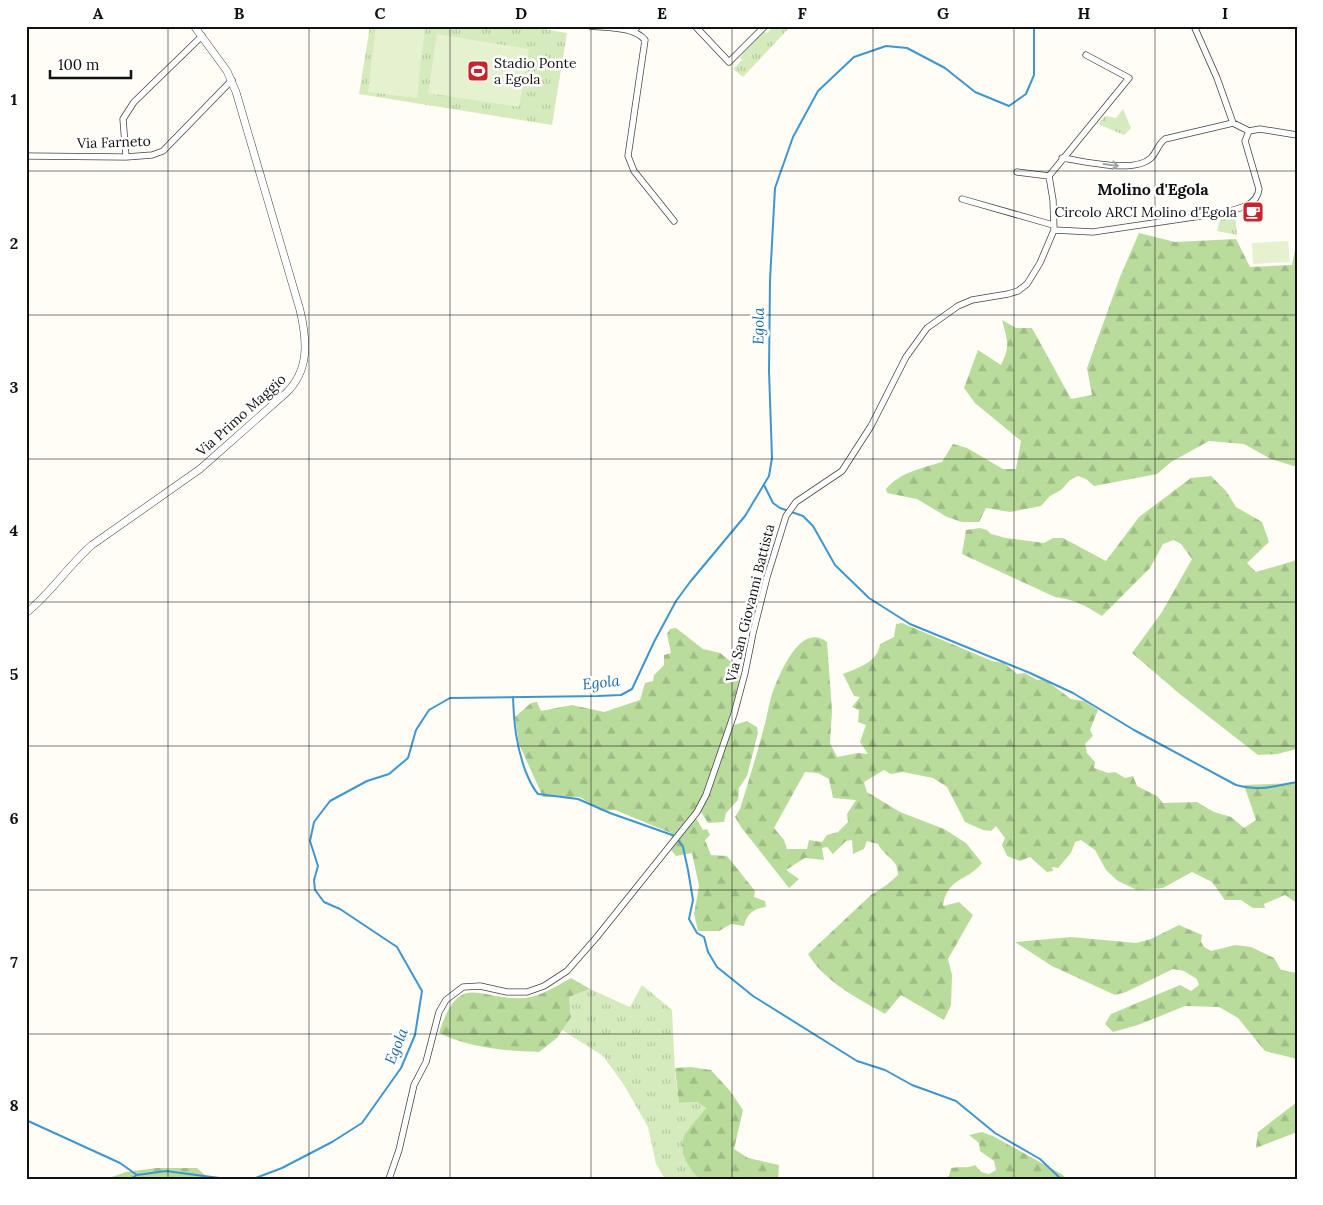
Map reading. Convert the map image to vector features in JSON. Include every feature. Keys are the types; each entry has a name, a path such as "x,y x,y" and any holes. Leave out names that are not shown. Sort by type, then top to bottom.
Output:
{"street":[{"name":"Via Primo Maggio","path":"26,613 43,597 78,557 92,545 203,467 286,393 294,384 301,371 306,349 300,310 253,147 228,71 194,26"},
{"path":"590,26 633,32 645,40 628,156 634,171 674,221"},
{"path":"633,32 638,26"},
{"path":"695,26 729,62 765,26"},
{"path":"1194,26 1218,78 1233,122"},
{"path":"126,157 123,119 134,102 202,36"},
{"path":"1054,228 1053,200 1049,176 1129,78 1086,55"},
{"name":"Via Farneto","path":"26,156 126,157 152,155 163,150 232,80"},
{"path":"1062,158 1130,166 1151,158 1165,139 1233,122 1249,131 1260,129 1297,135"},
{"path":"962,199 1054,228 1093,232 1238,209 1254,202 1259,194 1245,141 1249,131"},
{"path":"1017,172 1049,176"},
{"name":"Via San Giovanni Battista","path":"389,1179 401,1142 414,1084 426,1062 439,1012 446,1000 463,987 480,986 507,992 527,992 544,986 567,971 675,841 701,805 717,764 745,673 767,577 787,514 796,502 842,471 872,426 906,357 927,328 958,306 972,300 1018,291 1027,284 1040,263 1054,228"}],"green space":[{"path":"370,26 527,26 567,33 552,125 359,94"},
{"path":"376,26 425,26 417,98 368,92"},
{"path":"774,26 791,26 743,77 733,69 742,60 740,57 764,31 767,33"},
{"name":"Stadio Ponte a Egola","path":"437,34 529,49 519,107 428,93"},
{"path":"1123,109 1131,128 1124,135 1098,124 1105,116 1116,118"},
{"path":"1235,214 1237,235 1217,231 1223,216"},
{"path":"1139,233 1175,242 1236,239 1250,267 1292,265 1295,249 1297,248 1297,467 1271,459 1244,444 1209,441 1171,462 1157,474 1094,486 1086,479 1078,476 1070,480 1061,490 1050,496 1041,506 1010,512 986,508 979,522 962,522 947,517 917,499 887,493 886,489 891,483 904,475 942,462 953,444 967,448 1003,469 1016,469 1021,441 975,403 964,388 978,350 1001,365 1007,347 1007,338 1002,320 1016,328 1032,328 1071,399 1092,395 1087,368 1120,277"},
{"path":"1288,241 1290,262 1253,264 1252,243"},
{"path":"1211,476 1226,491 1236,507 1262,522 1269,542 1247,563 1256,572 1297,560 1297,749 1277,754 1258,755 1181,695 1132,653 1162,612 1192,559 1181,544 1174,540 1163,544 1150,568 1102,616 1068,599 1055,597 962,554 966,530 980,528 987,530 991,534 1006,538 1044,543 1053,538 1063,538 1106,561 1139,517 1191,478"},
{"path":"902,623 992,661 1004,663 1017,674 1025,673 1037,680 1044,679 1071,699 1084,701 1098,710 1090,730 1093,736 1085,744 1087,753 1095,762 1094,768 1108,773 1115,772 1125,778 1133,776 1137,786 1157,796 1163,803 1197,802 1214,812 1231,817 1244,828 1256,820 1244,785 1297,783 1297,903 1285,895 1264,904 1265,908 1253,908 1241,900 1225,900 1212,882 1192,872 1163,888 1137,890 1118,881 1106,870 1095,850 1081,840 1075,842 1071,853 1058,868 1052,867 1053,871 1047,872 1030,857 1020,861 1007,856 1002,845 1005,838 996,826 991,831 983,830 965,822 947,787 933,778 903,772 891,774 884,770 864,782 867,792 900,812 944,829 966,843 982,863 970,874 953,885 945,897 943,906 959,902 973,915 948,959 952,975 951,1005 944,1020 901,995 885,1014 842,988 815,964 808,954 871,895 898,875 894,862 878,844 867,841 864,849 853,854 852,840 846,841 833,854 827,847 822,848 824,860 805,858 786,870 799,879 789,888 735,817 740,809 746,790 775,685 792,653 800,644 808,639 817,637 827,642 832,711 830,743 837,757 858,753 868,754 860,742 866,725 858,722 859,710 852,707 860,697 854,696 843,674 861,667 871,660 880,644 894,637 896,624","holes":["805,772 818,773 829,779 833,798 856,800 847,814 848,822 838,832 827,835 822,842 809,840 807,849 787,849 784,840 774,828"]},
{"path":"676,628 703,649 720,653 740,669 739,683 731,712 734,725 747,721 757,727 758,733 747,776 739,788 738,800 726,813 724,822 708,823 701,812 696,818 703,830 707,829 710,835 705,840 711,855 727,856 755,891 754,897 765,901 766,907 752,912 744,926 731,924 719,931 698,931 694,914 699,886 692,853 676,856 668,846 672,839 671,833 615,810 601,811 580,797 543,797 519,744 515,717 531,703 537,702 541,711 572,705 604,712 640,700 645,683 653,681 654,675 664,665 664,655 671,653 667,634 670,629"},
{"path":"1179,925 1202,935 1201,942 1204,947 1211,951 1236,945 1251,947 1274,958 1281,970 1297,973 1297,1059 1265,1051 1238,1018 1219,1007 1185,1006 1138,1025 1113,1032 1105,1024 1111,1014 1180,985 1191,991 1199,985 1197,979 1184,971 1173,969 1126,992 1115,995 1052,966 1015,942 1071,937 1136,943 1151,939"},
{"path":"571,978 590,989 569,997 571,1017 557,1038 539,1052 488,1048 463,1042 439,1033 447,1013 455,1001 464,994 473,993 509,998 525,998 543,993"},
{"path":"642,985 672,1010 675,1073 679,1103 697,1102 706,1108 685,1134 682,1148 686,1160 699,1179 665,1179 656,1164 648,1127 624,1085 603,1056 562,1030 571,1016 569,997 590,989 630,1007"},
{"path":"691,1067 711,1070 730,1091 743,1110 734,1149 748,1158 779,1165 778,1179 699,1179 691,1170 683,1154 682,1142 685,1134 706,1108 697,1102 679,1103 675,1068"},
{"path":"1297,1102 1297,1132 1256,1148 1258,1132"},
{"path":"982,1132 993,1136 1063,1175 1066,1179 941,1179 949,1176 951,1168 954,1167 975,1165 981,1172 989,1174 996,1170 994,1161 980,1151 979,1143 969,1135"},
{"path":"156,1168 197,1168 209,1179 106,1179 126,1172"}],"waterway":[{"name":"Egola","path":"130,1179 137,1175 166,1171 227,1179 253,1179 282,1168 332,1142 362,1123 401,1068 415,1035 422,991 397,947 340,909 324,902 315,890 314,880 318,866 310,841 314,822 330,801 367,781 389,774 408,758 416,730 429,710 450,698 621,695 632,689 676,601 745,516 769,476 772,458 769,371 770,280 775,188 793,137 818,91 854,57 886,46 907,48 945,68 975,92 1009,106 1026,94 1034,75 1034,26"},
{"path":"764,485 773,503 780,508 803,516 813,526 835,565 869,598 910,624 1030,673 1073,693 1134,730 1236,785 1259,788 1297,782"},
{"path":"513,697 519,751 525,770 538,794 578,799 610,813 675,836 683,847 688,870 693,900 689,919 697,933 704,937 708,952 717,967 753,996 857,1061 885,1070 912,1085 956,1101 995,1133 1040,1159 1061,1179"},
{"path":"26,1120 120,1163 137,1175"}],"place":[{"name":"Stadio Ponte a Egola","path":"478,71"},
{"name":"Circolo ARCI Molino d'Egola","path":"1253,212"}],"district":[{"name":"Molino d'Egola","path":"1153,189"}]}
